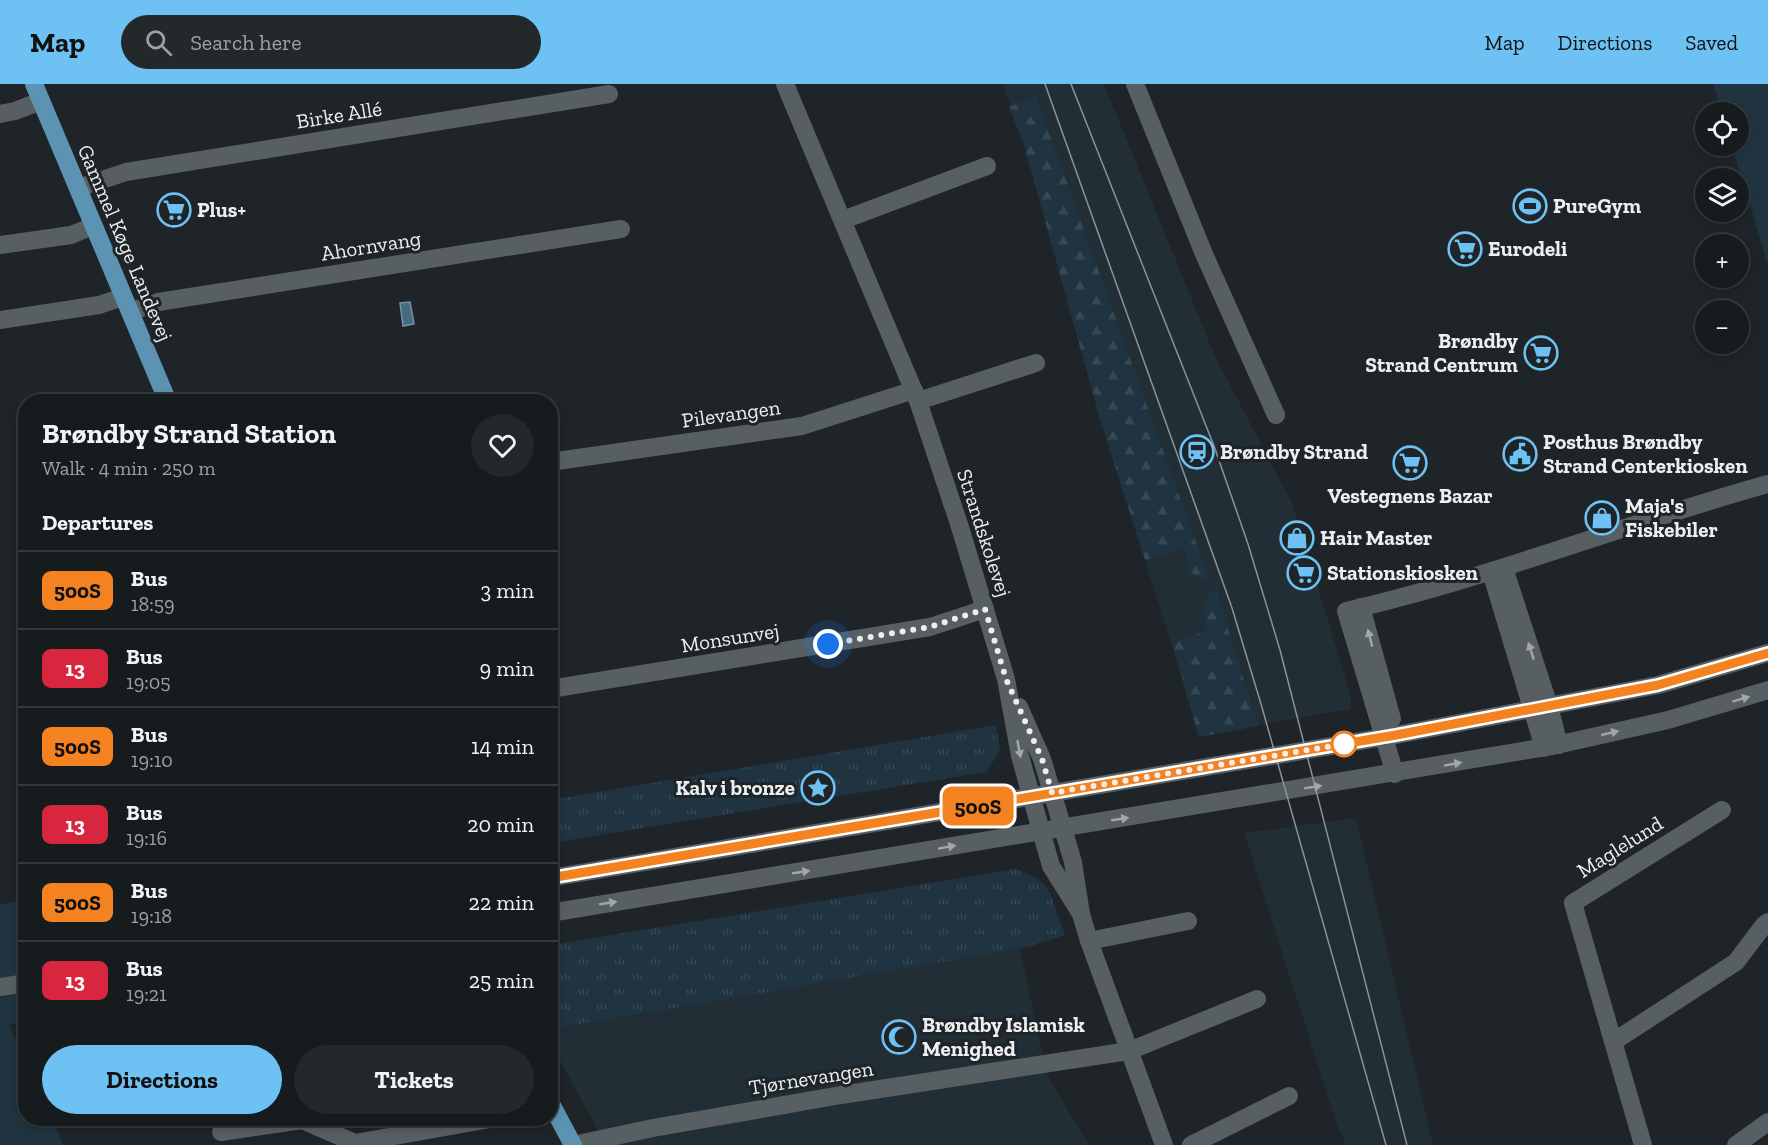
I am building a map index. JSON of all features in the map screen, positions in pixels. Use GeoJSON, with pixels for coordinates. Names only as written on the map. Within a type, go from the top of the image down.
{"type":"FeatureCollection","features":[{"type":"Feature","properties":{"kind":"main road","name":"Gammel Køge Landevej"},"geometry":{"type":"LineString","coordinates":[[34,84],[165,394]]}},
{"type":"Feature","properties":{"kind":"main road"},"geometry":{"type":"LineString","coordinates":[[558,1118],[573,1145]]}},
{"type":"Feature","properties":{"kind":"street","name":"Strandskolevej"},"geometry":{"type":"LineString","coordinates":[[785,84],[916,396],[959,524],[1006,679],[1020,756],[1051,866],[1081,914]]}},
{"type":"Feature","properties":{"kind":"street"},"geometry":{"type":"LineString","coordinates":[[1136,84],[1204,254],[1276,415]]}},
{"type":"Feature","properties":{"kind":"street","name":"Birke Allé"},"geometry":{"type":"LineString","coordinates":[[78,188],[126,172],[609,94]]}},
{"type":"Feature","properties":{"kind":"street"},"geometry":{"type":"LineString","coordinates":[[0,114],[41,101]]}},
{"type":"Feature","properties":{"kind":"street"},"geometry":{"type":"LineString","coordinates":[[843,220],[987,166]]}},
{"type":"Feature","properties":{"kind":"street"},"geometry":{"type":"LineString","coordinates":[[0,245],[71,235],[93,226]]}},
{"type":"Feature","properties":{"kind":"street","name":"Ahornvang"},"geometry":{"type":"LineString","coordinates":[[0,320],[99,305],[158,302],[621,229]]}},
{"type":"Feature","properties":{"kind":"street"},"geometry":{"type":"LineString","coordinates":[[916,396],[1036,363]]}},
{"type":"Feature","properties":{"kind":"street","name":"Pilevangen"},"geometry":{"type":"LineString","coordinates":[[558,461],[802,426],[916,396]]}},
{"type":"Feature","properties":{"kind":"street"},"geometry":{"type":"LineString","coordinates":[[1395,774],[1391,736],[1346,611],[1414,595],[1768,484]]}},
{"type":"Feature","properties":{"kind":"street"},"geometry":{"type":"LineString","coordinates":[[1497,570],[1552,746]]}},
{"type":"Feature","properties":{"kind":"street","name":"Monsunvej"},"geometry":{"type":"LineString","coordinates":[[558,689],[930,627],[985,609]]}},
{"type":"Feature","properties":{"kind":"street"},"geometry":{"type":"LineString","coordinates":[[558,877],[1391,736],[1658,685],[1768,653]]}},
{"type":"Feature","properties":{"kind":"street","name":"Strandskolevej"},"geometry":{"type":"LineString","coordinates":[[1006,679],[1042,759],[1072,862],[1081,914],[1089,941],[1164,1145]]}},
{"type":"Feature","properties":{"kind":"street"},"geometry":{"type":"LineString","coordinates":[[558,912],[1395,774],[1552,746],[1668,720],[1768,690]]}},
{"type":"Feature","properties":{"kind":"street","name":"Maglelund"},"geometry":{"type":"LineString","coordinates":[[1643,1145],[1573,903],[1722,810]]}},
{"type":"Feature","properties":{"kind":"street"},"geometry":{"type":"LineString","coordinates":[[1089,941],[1188,921]]}},
{"type":"Feature","properties":{"kind":"street"},"geometry":{"type":"LineString","coordinates":[[1613,1042],[1736,962],[1768,922]]}},
{"type":"Feature","properties":{"kind":"street"},"geometry":{"type":"LineString","coordinates":[[0,987],[18,984]]}},
{"type":"Feature","properties":{"kind":"street"},"geometry":{"type":"LineString","coordinates":[[1129,1051],[1257,999]]}},
{"type":"Feature","properties":{"kind":"street","name":"Tjørnevangen"},"geometry":{"type":"LineString","coordinates":[[573,1145],[653,1128],[818,1099],[1129,1051]]}},
{"type":"Feature","properties":{"kind":"street"},"geometry":{"type":"LineString","coordinates":[[1191,1145],[1289,1096]]}},
{"type":"Feature","properties":{"kind":"street"},"geometry":{"type":"LineString","coordinates":[[1736,1145],[1768,1122]]}},
{"type":"Feature","properties":{"kind":"street"},"geometry":{"type":"LineString","coordinates":[[221,1132],[262,1126]]}},
{"type":"Feature","properties":{"kind":"street"},"geometry":{"type":"LineString","coordinates":[[316,1126],[355,1143],[451,1126]]}},
{"type":"Feature","properties":{"kind":"shaded area"},"geometry":{"type":"Polygon","coordinates":[[[1003,84],[1104,84],[1215,356],[1293,505],[1351,696],[1351,709],[1200,735],[1100,419],[1024,145],[1003,84]]]}},
{"type":"Feature","properties":{"kind":"shaded area"},"geometry":{"type":"Polygon","coordinates":[[[1356,818],[1433,1145],[1346,1145],[1337,1125],[1244,833],[1356,818]]]}},
{"type":"Feature","properties":{"kind":"shaded area"},"geometry":{"type":"Polygon","coordinates":[[[1020,949],[1047,1075],[1089,1145],[606,1145],[558,1057],[558,1028],[1020,949]]]}},
{"type":"Feature","properties":{"kind":"green space"},"geometry":{"type":"Polygon","coordinates":[[[1713,84],[1768,84],[1768,265],[1749,202],[1749,168],[1739,168],[1735,156],[1749,156],[1749,102],[1719,102],[1713,84]]]}},
{"type":"Feature","properties":{"kind":"green space"},"geometry":{"type":"Polygon","coordinates":[[[1036,96],[1209,579],[1204,580],[1190,572],[1184,548],[1145,560],[1100,419],[1024,145],[1009,107],[1036,96]]]}},
{"type":"Feature","properties":{"kind":"green space"},"geometry":{"type":"Polygon","coordinates":[[[1216,590],[1258,726],[1199,737],[1172,643],[1208,630],[1201,607],[1209,593],[1216,590]]]}},
{"type":"Feature","properties":{"kind":"green space"},"geometry":{"type":"Polygon","coordinates":[[[996,725],[1000,751],[986,772],[558,842],[558,799],[996,725]]]}},
{"type":"Feature","properties":{"kind":"green space"},"geometry":{"type":"Polygon","coordinates":[[[1016,869],[1039,879],[1050,893],[1065,935],[1020,949],[558,1028],[558,944],[1016,869]]]}},
{"type":"Feature","properties":{"kind":"green space"},"geometry":{"type":"Polygon","coordinates":[[[18,902],[18,1023],[9,1025],[18,1045],[18,1126],[55,1126],[63,1145],[0,1145],[0,904],[18,902]]]}},
{"type":"Feature","properties":{"kind":"water"},"geometry":{"type":"Polygon","coordinates":[[[410,302],[414,324],[403,326],[400,303],[410,302]]]}},
{"type":"Feature","properties":{"kind":"tram line"},"geometry":{"type":"LineString","coordinates":[[1045,84],[1232,608],[1386,1145]]}},
{"type":"Feature","properties":{"kind":"tram line"},"geometry":{"type":"LineString","coordinates":[[1071,84],[1214,446],[1248,544],[1280,650],[1407,1145]]}},
{"type":"Feature","properties":{"kind":"bus line","name":"500S"},"geometry":{"type":"LineString","coordinates":[[558,877],[1396,735],[1607,696],[1658,685],[1768,653]]}},
{"type":"Feature","properties":{"kind":"place","name":"PureGym"},"geometry":{"type":"Point","coordinates":[1530,206]}},
{"type":"Feature","properties":{"kind":"place","name":"Plus+"},"geometry":{"type":"Point","coordinates":[174,210]}},
{"type":"Feature","properties":{"kind":"place","name":"Eurodeli"},"geometry":{"type":"Point","coordinates":[1465,249]}},
{"type":"Feature","properties":{"kind":"place","name":"Brøndby Strand Centrum"},"geometry":{"type":"Point","coordinates":[1541,353]}},
{"type":"Feature","properties":{"kind":"place","name":"Brøndby Strand"},"geometry":{"type":"Point","coordinates":[1197,452]}},
{"type":"Feature","properties":{"kind":"place","name":"Posthus Brøndby Strand Centerkiosken"},"geometry":{"type":"Point","coordinates":[1520,454]}},
{"type":"Feature","properties":{"kind":"place","name":"Vestegnens Bazar"},"geometry":{"type":"Point","coordinates":[1410,463]}},
{"type":"Feature","properties":{"kind":"place","name":"Maja's Fiskebiler"},"geometry":{"type":"Point","coordinates":[1602,518]}},
{"type":"Feature","properties":{"kind":"place","name":"Hair Master"},"geometry":{"type":"Point","coordinates":[1297,538]}},
{"type":"Feature","properties":{"kind":"place","name":"Stationskiosken"},"geometry":{"type":"Point","coordinates":[1304,573]}},
{"type":"Feature","properties":{"kind":"place","name":"Kalv i bronze"},"geometry":{"type":"Point","coordinates":[818,788]}},
{"type":"Feature","properties":{"kind":"place","name":"Brøndby Islamisk Menighed"},"geometry":{"type":"Point","coordinates":[899,1037]}},
{"type":"Feature","properties":{"kind":"route"},"geometry":{"type":"LineString","coordinates":[[828,644],[930,627],[985,609],[1006,679],[1042,759],[1052,793],[1344,744]]}}]}
